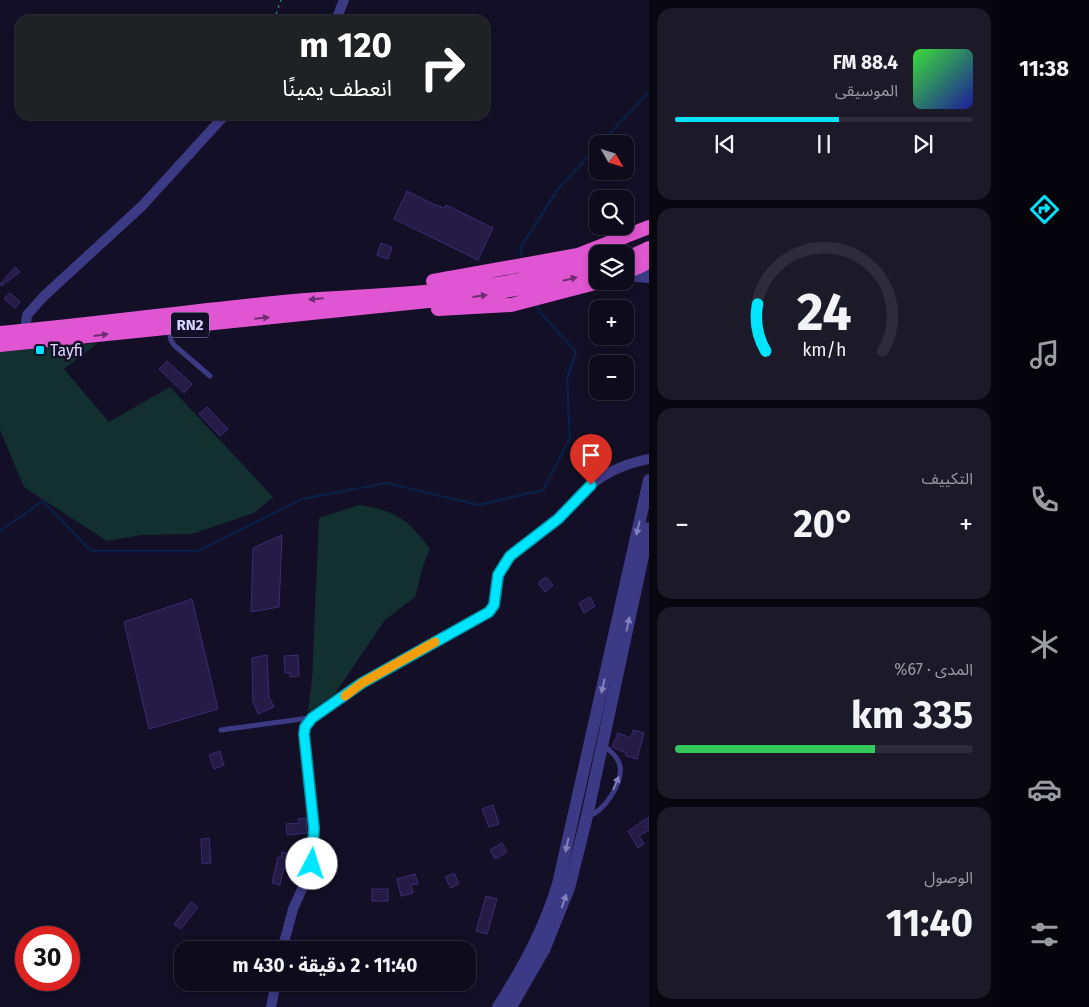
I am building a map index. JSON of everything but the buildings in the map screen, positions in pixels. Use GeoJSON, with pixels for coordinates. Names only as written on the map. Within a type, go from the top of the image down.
{"type":"FeatureCollection","features":[{"type":"Feature","properties":{"kind":"highway"},"geometry":{"type":"LineString","coordinates":[[504,281],[541,262],[590,252],[649,227]]}},
{"type":"Feature","properties":{"kind":"highway"},"geometry":{"type":"LineString","coordinates":[[627,245],[649,235]]}},
{"type":"Feature","properties":{"kind":"highway"},"geometry":{"type":"LineString","coordinates":[[634,255],[649,248]]}},
{"type":"Feature","properties":{"kind":"highway","name":"RN2"},"geometry":{"type":"LineString","coordinates":[[0,346],[168,327],[380,307],[541,275],[589,261]]}},
{"type":"Feature","properties":{"kind":"highway"},"geometry":{"type":"LineString","coordinates":[[634,270],[649,262]]}},
{"type":"Feature","properties":{"kind":"highway","name":"RN2"},"geometry":{"type":"LineString","coordinates":[[0,333],[204,310],[504,281],[572,279],[589,274]]}},
{"type":"Feature","properties":{"kind":"highway"},"geometry":{"type":"LineString","coordinates":[[380,307],[409,311],[511,306],[589,285]]}},
{"type":"Feature","properties":{"kind":"street"},"geometry":{"type":"LineString","coordinates":[[338,15],[344,0]]}},
{"type":"Feature","properties":{"kind":"street"},"geometry":{"type":"LineString","coordinates":[[25,331],[27,315],[44,296],[142,206],[220,120]]}},
{"type":"Feature","properties":{"kind":"street"},"geometry":{"type":"LineString","coordinates":[[634,275],[649,277]]}},
{"type":"Feature","properties":{"kind":"street"},"geometry":{"type":"LineString","coordinates":[[284,941],[293,909],[314,852],[314,828],[304,734],[305,727],[312,718],[362,683],[489,612],[494,605],[498,575],[518,548],[558,519],[583,492],[599,479],[625,464],[649,459]]}},
{"type":"Feature","properties":{"kind":"street"},"geometry":{"type":"LineString","coordinates":[[498,1007],[536,945],[558,884],[649,480]]}},
{"type":"Feature","properties":{"kind":"street"},"geometry":{"type":"LineString","coordinates":[[511,1007],[544,950],[557,923],[569,888],[587,816],[649,528]]}},
{"type":"Feature","properties":{"kind":"street"},"geometry":{"type":"LineString","coordinates":[[272,1007],[275,991]]}},
{"type":"Feature","properties":{"kind":"lane"},"geometry":{"type":"LineString","coordinates":[[168,327],[174,345],[210,376]]}},
{"type":"Feature","properties":{"kind":"lane"},"geometry":{"type":"LineString","coordinates":[[221,730],[312,718]]}},
{"type":"Feature","properties":{"kind":"lane"},"geometry":{"type":"LineString","coordinates":[[587,816],[598,812],[609,801],[620,774],[619,762],[602,744]]}},
{"type":"Feature","properties":{"kind":"path"},"geometry":{"type":"LineString","coordinates":[[276,15],[281,0]]}},
{"type":"Feature","properties":{"kind":"green space"},"geometry":{"type":"Polygon","coordinates":[[[98,343],[64,369],[109,422],[170,387],[273,497],[254,513],[192,534],[142,535],[107,541],[24,487],[0,430],[0,352],[98,343]]]}},
{"type":"Feature","properties":{"kind":"green space"},"geometry":{"type":"Polygon","coordinates":[[[359,505],[392,513],[408,524],[430,549],[423,566],[415,597],[385,620],[334,695],[308,712],[312,680],[319,518],[359,505]]]}},
{"type":"Feature","properties":{"kind":"waterway"},"geometry":{"type":"LineString","coordinates":[[608,135],[649,92]]}},
{"type":"Feature","properties":{"kind":"waterway"},"geometry":{"type":"LineString","coordinates":[[523,259],[520,249],[558,189],[589,156]]}},
{"type":"Feature","properties":{"kind":"waterway"},"geometry":{"type":"LineString","coordinates":[[0,531],[43,501],[91,551],[198,551],[302,499],[386,483],[479,505],[543,490],[570,438],[567,379],[576,352],[539,311],[536,303]]}},
{"type":"Feature","properties":{"kind":"slow traffic"},"geometry":{"type":"LineString","coordinates":[[345,696],[362,683],[435,642]]}},
{"type":"Feature","properties":{"kind":"place","name":"Tayfi"},"geometry":{"type":"Point","coordinates":[40,350]}},
{"type":"Feature","properties":{"kind":"route"},"geometry":{"type":"LineString","coordinates":[[312,864],[314,828],[304,734],[307,722],[362,683],[489,612],[494,605],[498,575],[510,556],[558,519],[591,485]]}}]}
